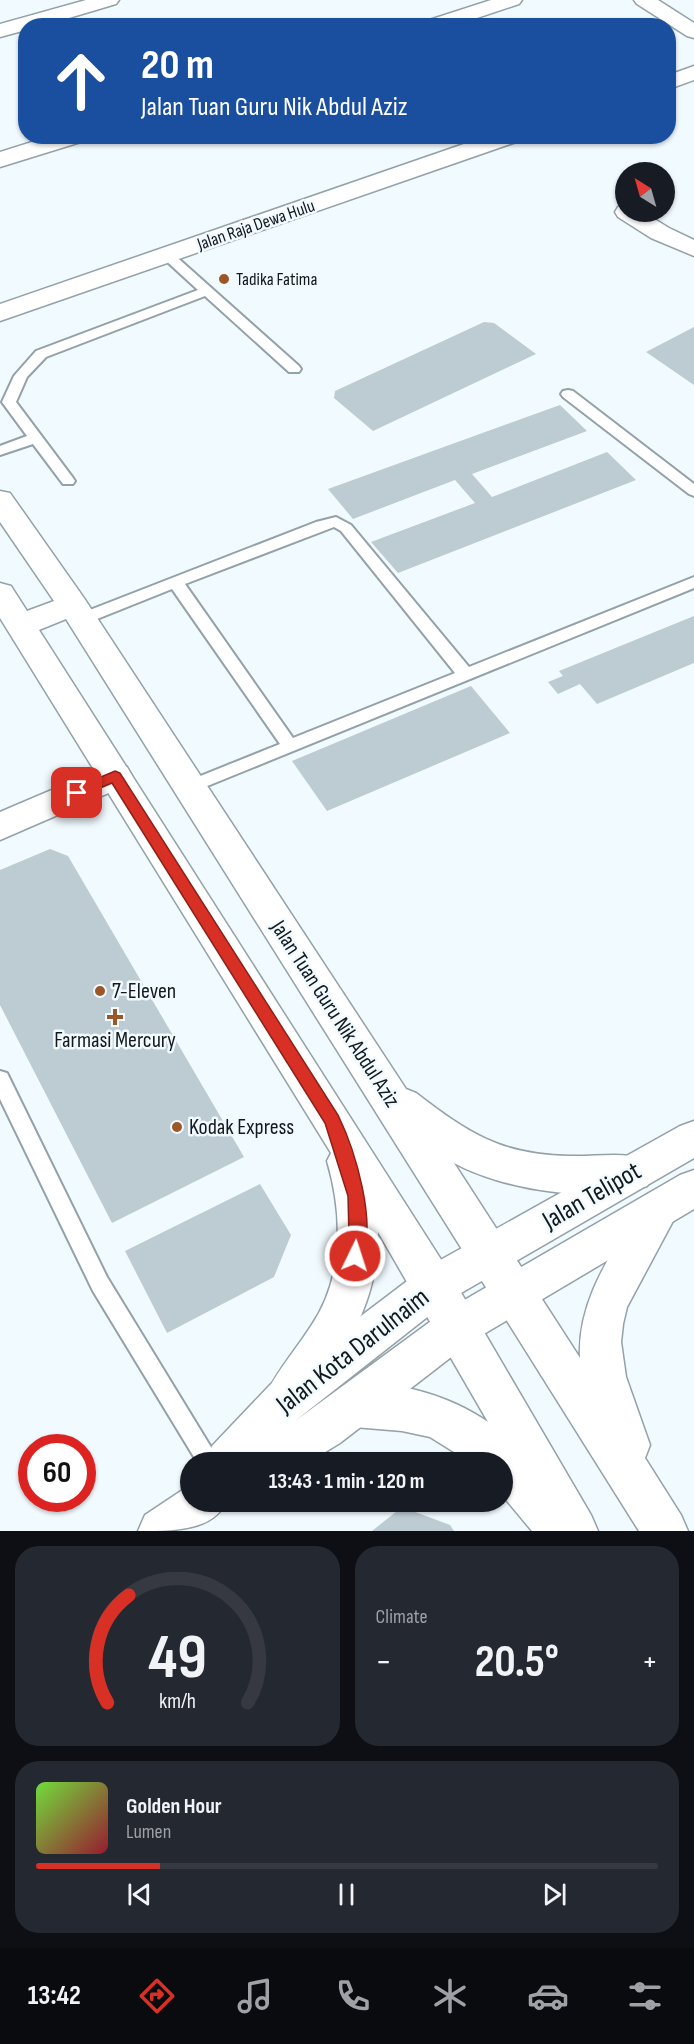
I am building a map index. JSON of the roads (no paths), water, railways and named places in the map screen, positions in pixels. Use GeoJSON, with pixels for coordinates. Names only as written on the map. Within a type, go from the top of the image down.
{"type":"FeatureCollection","features":[{"type":"Feature","properties":{"kind":"main road"},"geometry":{"type":"LineString","coordinates":[[46,18],[109,0]]}},
{"type":"Feature","properties":{"kind":"main road"},"geometry":{"type":"LineString","coordinates":[[455,18],[512,0]]}},
{"type":"Feature","properties":{"kind":"main road"},"geometry":{"type":"LineString","coordinates":[[644,0],[672,18]]}},
{"type":"Feature","properties":{"kind":"main road"},"geometry":{"type":"LineString","coordinates":[[676,20],[694,32]]}},
{"type":"Feature","properties":{"kind":"main road"},"geometry":{"type":"LineString","coordinates":[[0,31],[18,26]]}},
{"type":"Feature","properties":{"kind":"main road"},"geometry":{"type":"LineString","coordinates":[[676,79],[694,73]]}},
{"type":"Feature","properties":{"kind":"main road"},"geometry":{"type":"LineString","coordinates":[[0,160],[51,144]]}},
{"type":"Feature","properties":{"kind":"main road","name":"Jalan Raja Dewa Hulu"},"geometry":{"type":"LineString","coordinates":[[0,313],[488,144]]}},
{"type":"Feature","properties":{"kind":"main road"},"geometry":{"type":"LineString","coordinates":[[643,222],[694,249]]}},
{"type":"Feature","properties":{"kind":"main road","name":"Jalan Tuan Guru Nik Abdul Aziz"},"geometry":{"type":"LineString","coordinates":[[0,500],[77,612],[490,1254],[663,1528]]}},
{"type":"Feature","properties":{"kind":"main road"},"geometry":{"type":"LineString","coordinates":[[0,593],[434,1286],[575,1531]]}},
{"type":"Feature","properties":{"kind":"main road"},"geometry":{"type":"LineString","coordinates":[[20,625],[77,612]]}},
{"type":"Feature","properties":{"kind":"main road"},"geometry":{"type":"LineString","coordinates":[[0,827],[115,776]]}},
{"type":"Feature","properties":{"kind":"main road"},"geometry":{"type":"LineString","coordinates":[[386,1093],[455,1144],[513,1167],[544,1174],[582,1176],[633,1173]]}},
{"type":"Feature","properties":{"kind":"main road"},"geometry":{"type":"LineString","coordinates":[[285,1400],[339,1319],[353,1276],[358,1236],[356,1196],[349,1167],[332,1120]]}},
{"type":"Feature","properties":{"kind":"main road","name":"Jalan Telipot"},"geometry":{"type":"LineString","coordinates":[[490,1254],[694,1138]]}},
{"type":"Feature","properties":{"kind":"main road"},"geometry":{"type":"LineString","coordinates":[[663,1528],[609,1396],[600,1348],[606,1305],[677,1198]]}},
{"type":"Feature","properties":{"kind":"main road","name":"Jalan Telipot"},"geometry":{"type":"LineString","coordinates":[[514,1293],[677,1198]]}},
{"type":"Feature","properties":{"kind":"main road","name":"Jalan Kota Darulnaim"},"geometry":{"type":"LineString","coordinates":[[237,1452],[285,1400],[434,1286],[490,1254]]}},
{"type":"Feature","properties":{"kind":"main road","name":"Jalan Kota Darulnaim"},"geometry":{"type":"LineString","coordinates":[[285,1452],[325,1428],[458,1327],[514,1293]]}},
{"type":"Feature","properties":{"kind":"main road"},"geometry":{"type":"LineString","coordinates":[[354,1406],[408,1410],[436,1417],[460,1428],[483,1443],[503,1462],[562,1531]]}},
{"type":"Feature","properties":{"kind":"lane"},"geometry":{"type":"LineString","coordinates":[[167,255],[294,369]]}},
{"type":"Feature","properties":{"kind":"lane"},"geometry":{"type":"LineString","coordinates":[[68,481],[10,405],[8,398],[33,359],[206,291]]}},
{"type":"Feature","properties":{"kind":"lane"},"geometry":{"type":"LineString","coordinates":[[568,394],[694,491]]}},
{"type":"Feature","properties":{"kind":"lane"},"geometry":{"type":"LineString","coordinates":[[0,451],[35,438]]}},
{"type":"Feature","properties":{"kind":"lane"},"geometry":{"type":"LineString","coordinates":[[77,612],[176,583],[321,525],[336,522],[346,528],[466,675]]}},
{"type":"Feature","properties":{"kind":"lane"},"geometry":{"type":"LineString","coordinates":[[189,787],[694,582]]}},
{"type":"Feature","properties":{"kind":"lane"},"geometry":{"type":"LineString","coordinates":[[176,583],[290,746]]}},
{"type":"Feature","properties":{"kind":"lane"},"geometry":{"type":"LineString","coordinates":[[0,1079],[100,1284],[203,1452]]}},
{"type":"Feature","properties":{"kind":"place","name":"Tadika Fatima"},"geometry":{"type":"Point","coordinates":[224,279]}},
{"type":"Feature","properties":{"kind":"place","name":"7-Eleven"},"geometry":{"type":"Point","coordinates":[100,991]}},
{"type":"Feature","properties":{"kind":"place","name":"Farmasi Mercury"},"geometry":{"type":"Point","coordinates":[115,1017]}},
{"type":"Feature","properties":{"kind":"place","name":"Kodak Express"},"geometry":{"type":"Point","coordinates":[177,1127]}}]}
